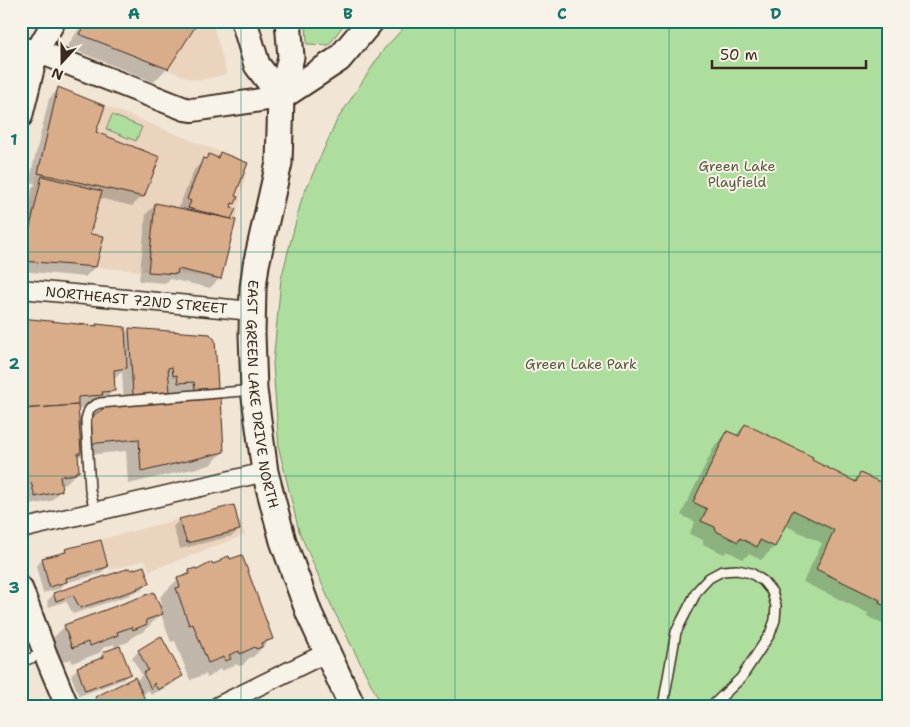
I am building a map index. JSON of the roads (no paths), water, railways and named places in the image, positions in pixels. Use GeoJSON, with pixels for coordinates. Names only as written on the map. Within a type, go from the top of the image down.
{"type":"FeatureCollection","features":[{"type":"Feature","properties":{"kind":"main road"},"geometry":{"type":"LineString","coordinates":[[244,21],[257,65],[281,97],[339,59],[371,21]]}},
{"type":"Feature","properties":{"kind":"main road","name":"EAST GREEN LAKE DRIVE NORTH"},"geometry":{"type":"LineString","coordinates":[[288,21],[291,57],[281,97],[280,163],[256,265],[252,311],[254,390],[265,472],[283,541],[326,653],[352,706]]}},
{"type":"Feature","properties":{"kind":"street"},"geometry":{"type":"LineString","coordinates":[[21,116],[29,50],[54,21]]}},
{"type":"Feature","properties":{"kind":"street"},"geometry":{"type":"LineString","coordinates":[[29,50],[185,109],[193,110],[281,97]]}},
{"type":"Feature","properties":{"kind":"street","name":"NORTHEAST 72ND STREET"},"geometry":{"type":"LineString","coordinates":[[21,290],[252,311]]}},
{"type":"Feature","properties":{"kind":"street"},"geometry":{"type":"LineString","coordinates":[[21,529],[265,472]]}},
{"type":"Feature","properties":{"kind":"street"},"geometry":{"type":"LineString","coordinates":[[21,588],[66,706]]}},
{"type":"Feature","properties":{"kind":"street"},"geometry":{"type":"LineString","coordinates":[[218,706],[326,653]]}},
{"type":"Feature","properties":{"kind":"lane"},"geometry":{"type":"LineString","coordinates":[[95,511],[90,490],[86,420],[87,412],[92,406],[254,390]]}},
{"type":"Feature","properties":{"kind":"lane"},"geometry":{"type":"LineString","coordinates":[[663,706],[676,632],[697,591],[709,578],[722,571],[737,570],[751,573],[763,581],[772,592],[776,606],[775,620],[770,634],[741,678],[712,706]]}},
{"type":"Feature","properties":{"kind":"lane"},"geometry":{"type":"LineString","coordinates":[[21,662],[45,653]]}},
{"type":"Feature","properties":{"kind":"park label","name":"Green Lake Playfield"},"geometry":{"type":"Point","coordinates":[737,174]}},
{"type":"Feature","properties":{"kind":"park label","name":"Green Lake Park"},"geometry":{"type":"Point","coordinates":[581,364]}}]}
